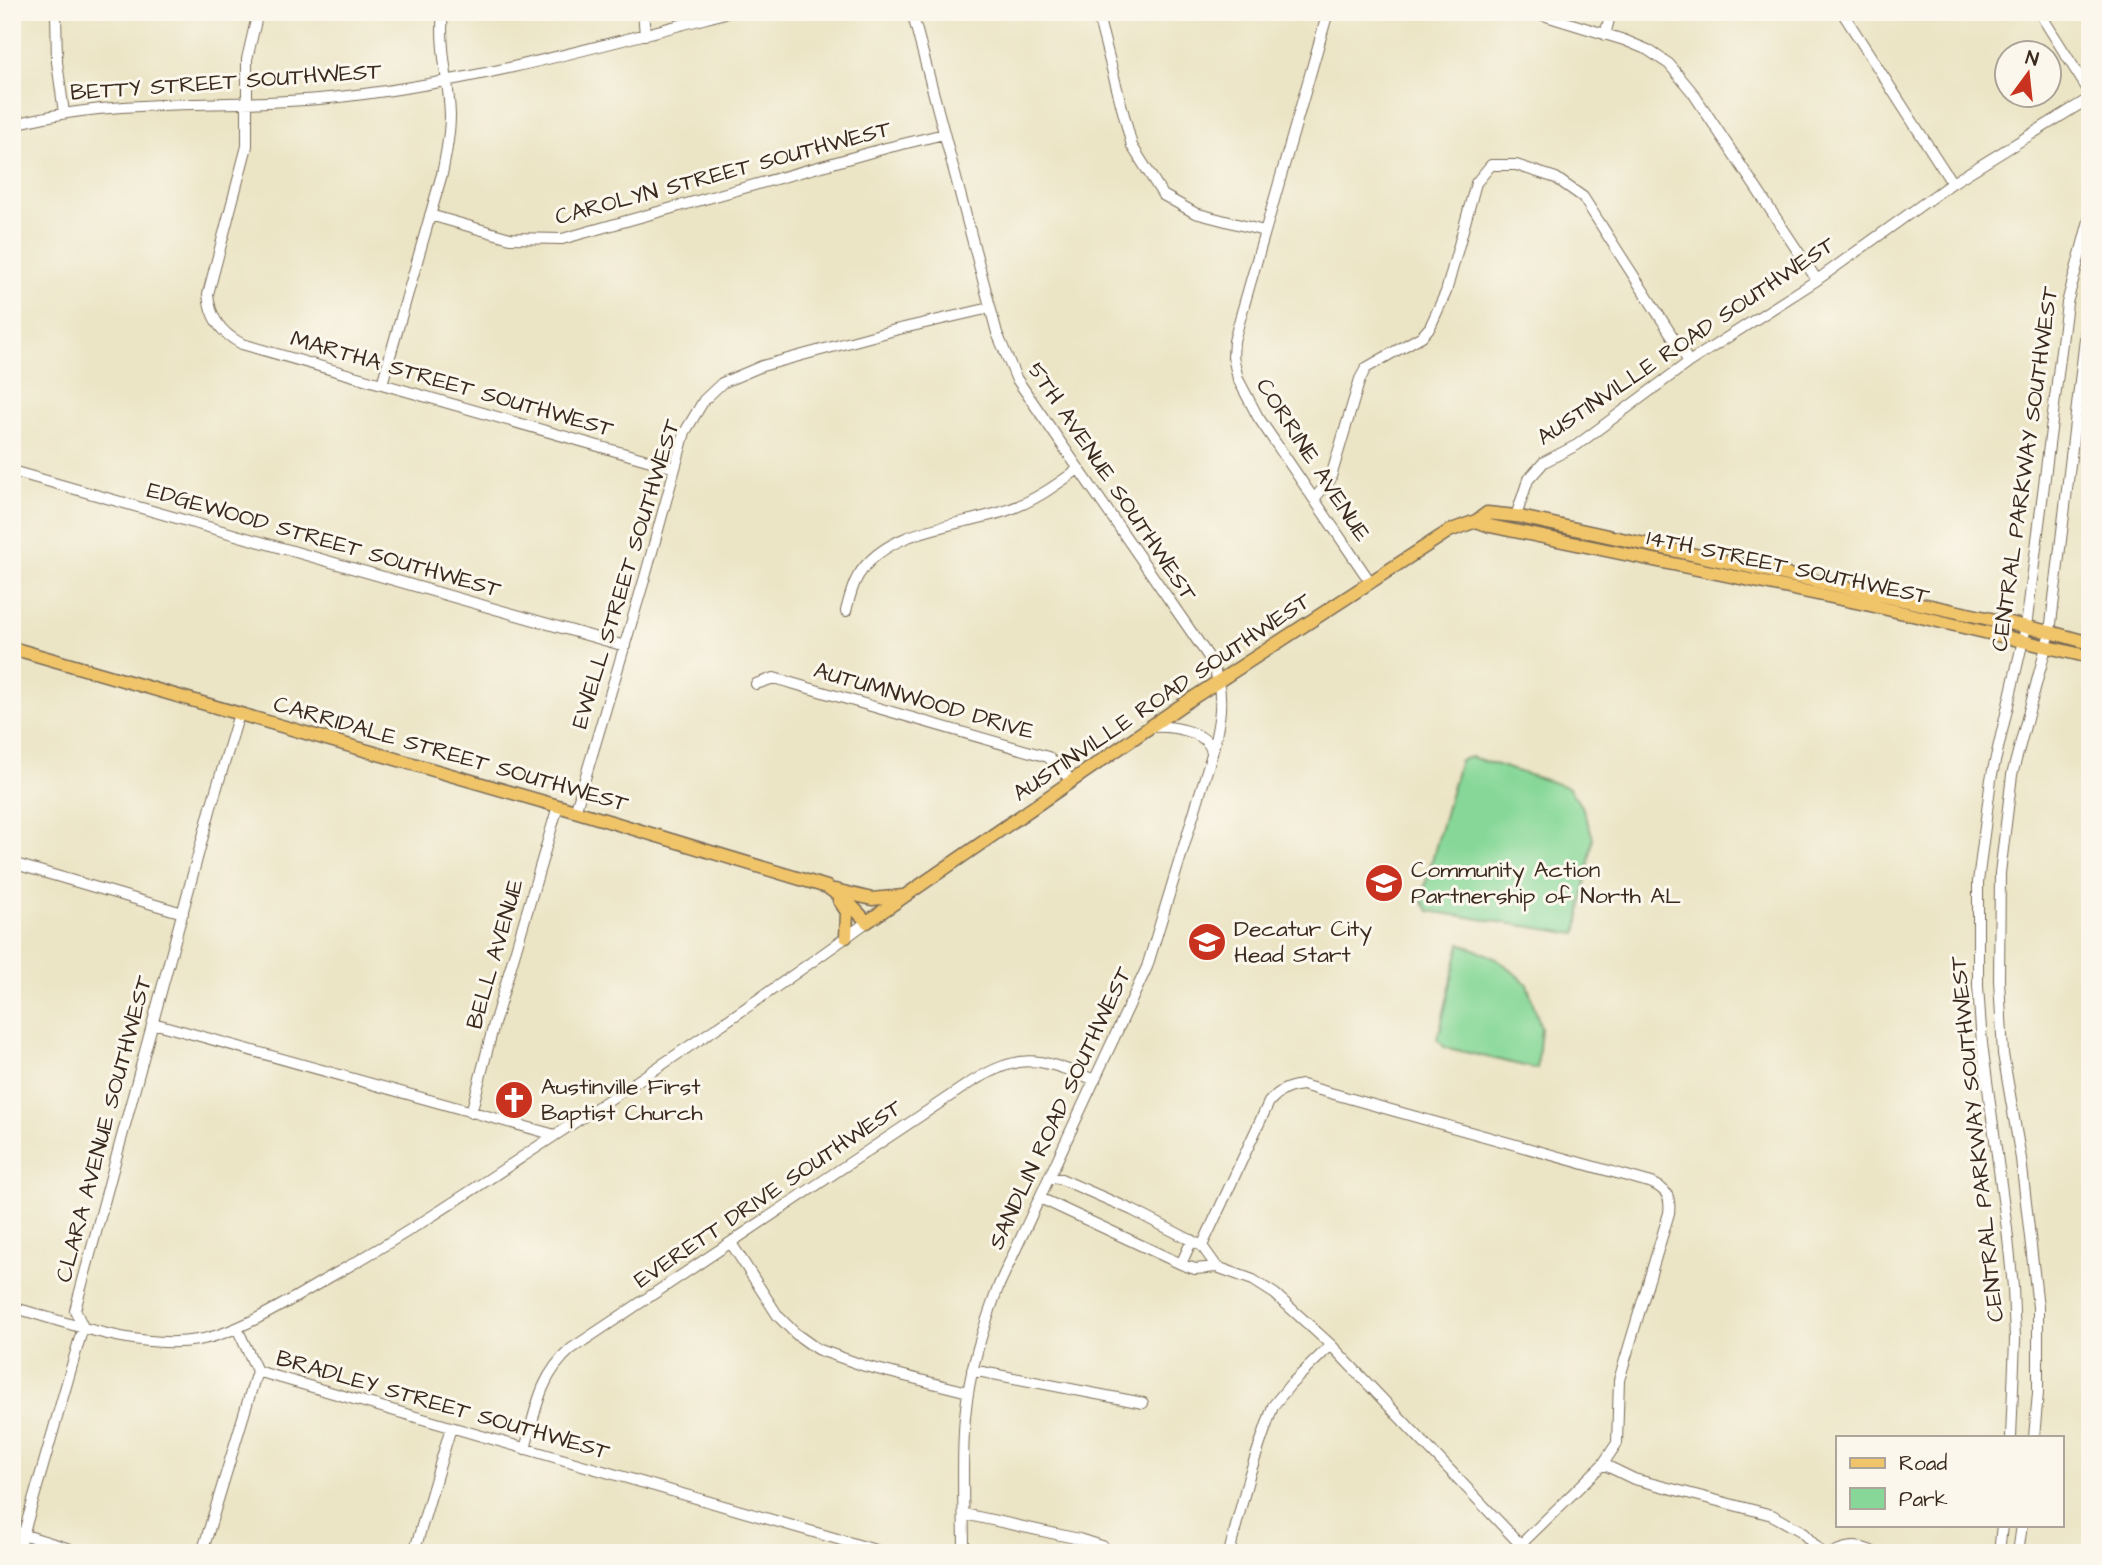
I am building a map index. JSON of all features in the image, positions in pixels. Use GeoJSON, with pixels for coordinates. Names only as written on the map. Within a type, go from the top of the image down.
{"type":"FeatureCollection","features":[{"type":"Feature","properties":{"kind":"main road","name":"AUSTINVILLE ROAD SOUTHWEST"},"geometry":{"type":"LineString","coordinates":[[867,922],[1152,726],[1450,531],[1476,521],[1487,513],[1516,516]]}},
{"type":"Feature","properties":{"kind":"main road","name":"14TH STREET SOUTHWEST"},"geometry":{"type":"LineString","coordinates":[[1516,516],[2090,643]]}},
{"type":"Feature","properties":{"kind":"main road","name":"14TH STREET SOUTHWEST"},"geometry":{"type":"LineString","coordinates":[[1476,521],[1870,605],[2090,657]]}},
{"type":"Feature","properties":{"kind":"main road","name":"CARRIDALE STREET SOUTHWEST"},"geometry":{"type":"LineString","coordinates":[[12,649],[558,806],[827,887],[850,904],[867,922]]}},
{"type":"Feature","properties":{"kind":"main road"},"geometry":{"type":"LineString","coordinates":[[827,887],[872,899],[904,896]]}},
{"type":"Feature","properties":{"kind":"main road"},"geometry":{"type":"LineString","coordinates":[[827,887],[847,912],[846,937]]}},
{"type":"Feature","properties":{"kind":"street"},"geometry":{"type":"LineString","coordinates":[[56,12],[57,62],[64,113]]}},
{"type":"Feature","properties":{"kind":"street"},"geometry":{"type":"LineString","coordinates":[[247,102],[247,59],[258,12]]}},
{"type":"Feature","properties":{"kind":"street"},"geometry":{"type":"LineString","coordinates":[[382,384],[447,148],[450,113],[442,37],[443,12]]}},
{"type":"Feature","properties":{"kind":"street"},"geometry":{"type":"LineString","coordinates":[[643,12],[645,34]]}},
{"type":"Feature","properties":{"kind":"street","name":"BETTY STREET SOUTHWEST"},"geometry":{"type":"LineString","coordinates":[[12,125],[64,113],[127,106],[330,97],[445,80],[515,67],[729,12]]}},
{"type":"Feature","properties":{"kind":"street","name":"5TH AVENUE SOUTHWEST"},"geometry":{"type":"LineString","coordinates":[[912,12],[1000,345],[1016,378],[1077,470],[1208,656],[1219,683]]}},
{"type":"Feature","properties":{"kind":"street"},"geometry":{"type":"LineString","coordinates":[[1097,12],[1132,146],[1163,195],[1195,213],[1264,232]]}},
{"type":"Feature","properties":{"kind":"street","name":"CORRINE AVENUE"},"geometry":{"type":"LineString","coordinates":[[1328,12],[1264,232],[1234,341],[1233,357],[1238,379],[1258,417],[1371,583]]}},
{"type":"Feature","properties":{"kind":"street"},"geometry":{"type":"LineString","coordinates":[[1533,12],[1648,50],[1669,64],[1693,93],[1817,279]]}},
{"type":"Feature","properties":{"kind":"street"},"geometry":{"type":"LineString","coordinates":[[1605,35],[1611,12]]}},
{"type":"Feature","properties":{"kind":"street"},"geometry":{"type":"LineString","coordinates":[[1842,12],[1952,183]]}},
{"type":"Feature","properties":{"kind":"street"},"geometry":{"type":"LineString","coordinates":[[2039,12],[2090,96]]}},
{"type":"Feature","properties":{"kind":"street","name":"AUSTINVILLE ROAD SOUTHWEST"},"geometry":{"type":"LineString","coordinates":[[1516,516],[1528,480],[1544,461],[1577,445],[1689,362],[1817,279],[1952,183],[2090,96]]}},
{"type":"Feature","properties":{"kind":"street","name":"MARTHA STREET SOUTHWEST"},"geometry":{"type":"LineString","coordinates":[[247,102],[247,146],[208,294],[209,306],[221,330],[242,344],[675,468]]}},
{"type":"Feature","properties":{"kind":"street","name":"CAROLYN STREET SOUTHWEST"},"geometry":{"type":"LineString","coordinates":[[430,215],[510,238],[562,239],[944,134]]}},
{"type":"Feature","properties":{"kind":"street"},"geometry":{"type":"LineString","coordinates":[[1314,499],[1330,480],[1360,379],[1366,368],[1422,336],[1430,327],[1446,292],[1476,183],[1491,165],[1516,165],[1556,178],[1583,197],[1689,362]]}},
{"type":"Feature","properties":{"kind":"street","name":"CENTRAL PARKWAY SOUTHWEST"},"geometry":{"type":"LineString","coordinates":[[2011,1436],[2015,1340],[2013,1287],[1982,1044],[1977,941],[1978,882],[1991,779],[2026,627],[2067,303],[2090,218]]}},
{"type":"Feature","properties":{"kind":"street","name":"CENTRAL PARKWAY SOUTHWEST"},"geometry":{"type":"LineString","coordinates":[[2034,1436],[2038,1393],[2038,1307],[2014,1110],[2003,1054],[2000,873],[2012,775],[2050,632],[2090,297]]}},
{"type":"Feature","properties":{"kind":"street","name":"EWELL STREET SOUTHWEST"},"geometry":{"type":"LineString","coordinates":[[575,811],[685,432],[704,400],[722,383],[762,366],[990,308]]}},
{"type":"Feature","properties":{"kind":"street"},"geometry":{"type":"LineString","coordinates":[[846,611],[859,574],[887,548],[922,534],[1030,502],[1077,470]]}},
{"type":"Feature","properties":{"kind":"street","name":"EDGEWOOD STREET SOUTHWEST"},"geometry":{"type":"LineString","coordinates":[[12,471],[625,646]]}},
{"type":"Feature","properties":{"kind":"street","name":"AUTUMNWOOD DRIVE"},"geometry":{"type":"LineString","coordinates":[[756,684],[774,678],[1048,757],[1072,781]]}},
{"type":"Feature","properties":{"kind":"street","name":"SANDLIN ROAD SOUTHWEST"},"geometry":{"type":"LineString","coordinates":[[964,1553],[964,1442],[968,1392],[982,1332],[999,1285],[1147,967],[1212,754],[1218,723],[1219,683]]}},
{"type":"Feature","properties":{"kind":"street","name":"CLARA AVENUE SOUTHWEST"},"geometry":{"type":"LineString","coordinates":[[18,1553],[83,1327],[75,1310],[239,714]]}},
{"type":"Feature","properties":{"kind":"street"},"geometry":{"type":"LineString","coordinates":[[1152,726],[1174,727],[1195,734],[1208,743],[1212,754]]}},
{"type":"Feature","properties":{"kind":"street","name":"BELL AVENUE"},"geometry":{"type":"LineString","coordinates":[[471,1113],[494,1024],[558,806]]}},
{"type":"Feature","properties":{"kind":"street"},"geometry":{"type":"LineString","coordinates":[[12,863],[183,913]]}},
{"type":"Feature","properties":{"kind":"street","name":"AUSTINVILLE ROAD SOUTHWEST"},"geometry":{"type":"LineString","coordinates":[[237,1328],[409,1233],[867,922]]}},
{"type":"Feature","properties":{"kind":"street"},"geometry":{"type":"LineString","coordinates":[[153,1023],[555,1135]]}},
{"type":"Feature","properties":{"kind":"street","name":"EVERETT DRIVE SOUTHWEST"},"geometry":{"type":"LineString","coordinates":[[525,1449],[541,1389],[546,1377],[562,1357],[945,1100],[1001,1066],[1013,1062],[1038,1062],[1095,1080]]}},
{"type":"Feature","properties":{"kind":"street"},"geometry":{"type":"LineString","coordinates":[[1202,1246],[1269,1102],[1289,1087],[1302,1085],[1652,1183],[1664,1189],[1671,1201],[1669,1213],[1619,1380],[1617,1443],[1603,1464],[1511,1553]]}},
{"type":"Feature","properties":{"kind":"street"},"geometry":{"type":"LineString","coordinates":[[1049,1177],[1061,1179],[1132,1209],[1192,1240],[1202,1246],[1217,1267]]}},
{"type":"Feature","properties":{"kind":"street"},"geometry":{"type":"LineString","coordinates":[[1040,1198],[1181,1264],[1195,1269],[1217,1267],[1253,1280],[1275,1294],[1331,1345],[1520,1544]]}},
{"type":"Feature","properties":{"kind":"street"},"geometry":{"type":"LineString","coordinates":[[1181,1264],[1192,1240]]}},
{"type":"Feature","properties":{"kind":"street"},"geometry":{"type":"LineString","coordinates":[[731,1243],[778,1316],[796,1334],[817,1349],[865,1366],[968,1392]]}},
{"type":"Feature","properties":{"kind":"street"},"geometry":{"type":"LineString","coordinates":[[12,1307],[134,1339],[174,1343],[199,1340],[237,1328]]}},
{"type":"Feature","properties":{"kind":"street","name":"BRADLEY STREET SOUTHWEST"},"geometry":{"type":"LineString","coordinates":[[237,1328],[257,1371],[886,1553]]}},
{"type":"Feature","properties":{"kind":"street"},"geometry":{"type":"LineString","coordinates":[[1229,1553],[1249,1476],[1273,1406],[1290,1385],[1331,1345]]}},
{"type":"Feature","properties":{"kind":"street"},"geometry":{"type":"LineString","coordinates":[[972,1370],[1143,1404]]}},
{"type":"Feature","properties":{"kind":"street"},"geometry":{"type":"LineString","coordinates":[[202,1553],[257,1371]]}},
{"type":"Feature","properties":{"kind":"street"},"geometry":{"type":"LineString","coordinates":[[414,1553],[451,1427]]}},
{"type":"Feature","properties":{"kind":"street"},"geometry":{"type":"LineString","coordinates":[[1603,1464],[1634,1479],[1772,1516],[1801,1531],[1822,1553]]}},
{"type":"Feature","properties":{"kind":"street"},"geometry":{"type":"LineString","coordinates":[[964,1514],[1104,1546]]}},
{"type":"Feature","properties":{"kind":"street"},"geometry":{"type":"LineString","coordinates":[[1999,1553],[2002,1526]]}},
{"type":"Feature","properties":{"kind":"street"},"geometry":{"type":"LineString","coordinates":[[2018,1553],[2022,1526]]}},
{"type":"Feature","properties":{"kind":"street"},"geometry":{"type":"LineString","coordinates":[[12,1531],[83,1553]]}},
{"type":"Feature","properties":{"kind":"street"},"geometry":{"type":"LineString","coordinates":[[1833,1553],[1848,1547],[1860,1547],[1875,1553]]}},
{"type":"Feature","properties":{"kind":"green space"},"geometry":{"type":"Polygon","coordinates":[[[1471,757],[1568,787],[1583,809],[1593,838],[1577,934],[1429,911],[1421,900],[1460,760],[1471,757]]]}},
{"type":"Feature","properties":{"kind":"green space"},"geometry":{"type":"Polygon","coordinates":[[[1460,943],[1498,959],[1527,984],[1541,1028],[1537,1069],[1444,1047],[1438,1039],[1460,943]]]}},
{"type":"Feature","properties":{"kind":"place","name":"Community Action Partnership of North AL"},"geometry":{"type":"Point","coordinates":[1384,883]}},
{"type":"Feature","properties":{"kind":"place","name":"Decatur City Head Start"},"geometry":{"type":"Point","coordinates":[1207,942]}},
{"type":"Feature","properties":{"kind":"place","name":"Austinville First Baptist Church"},"geometry":{"type":"Point","coordinates":[514,1100]}}]}
